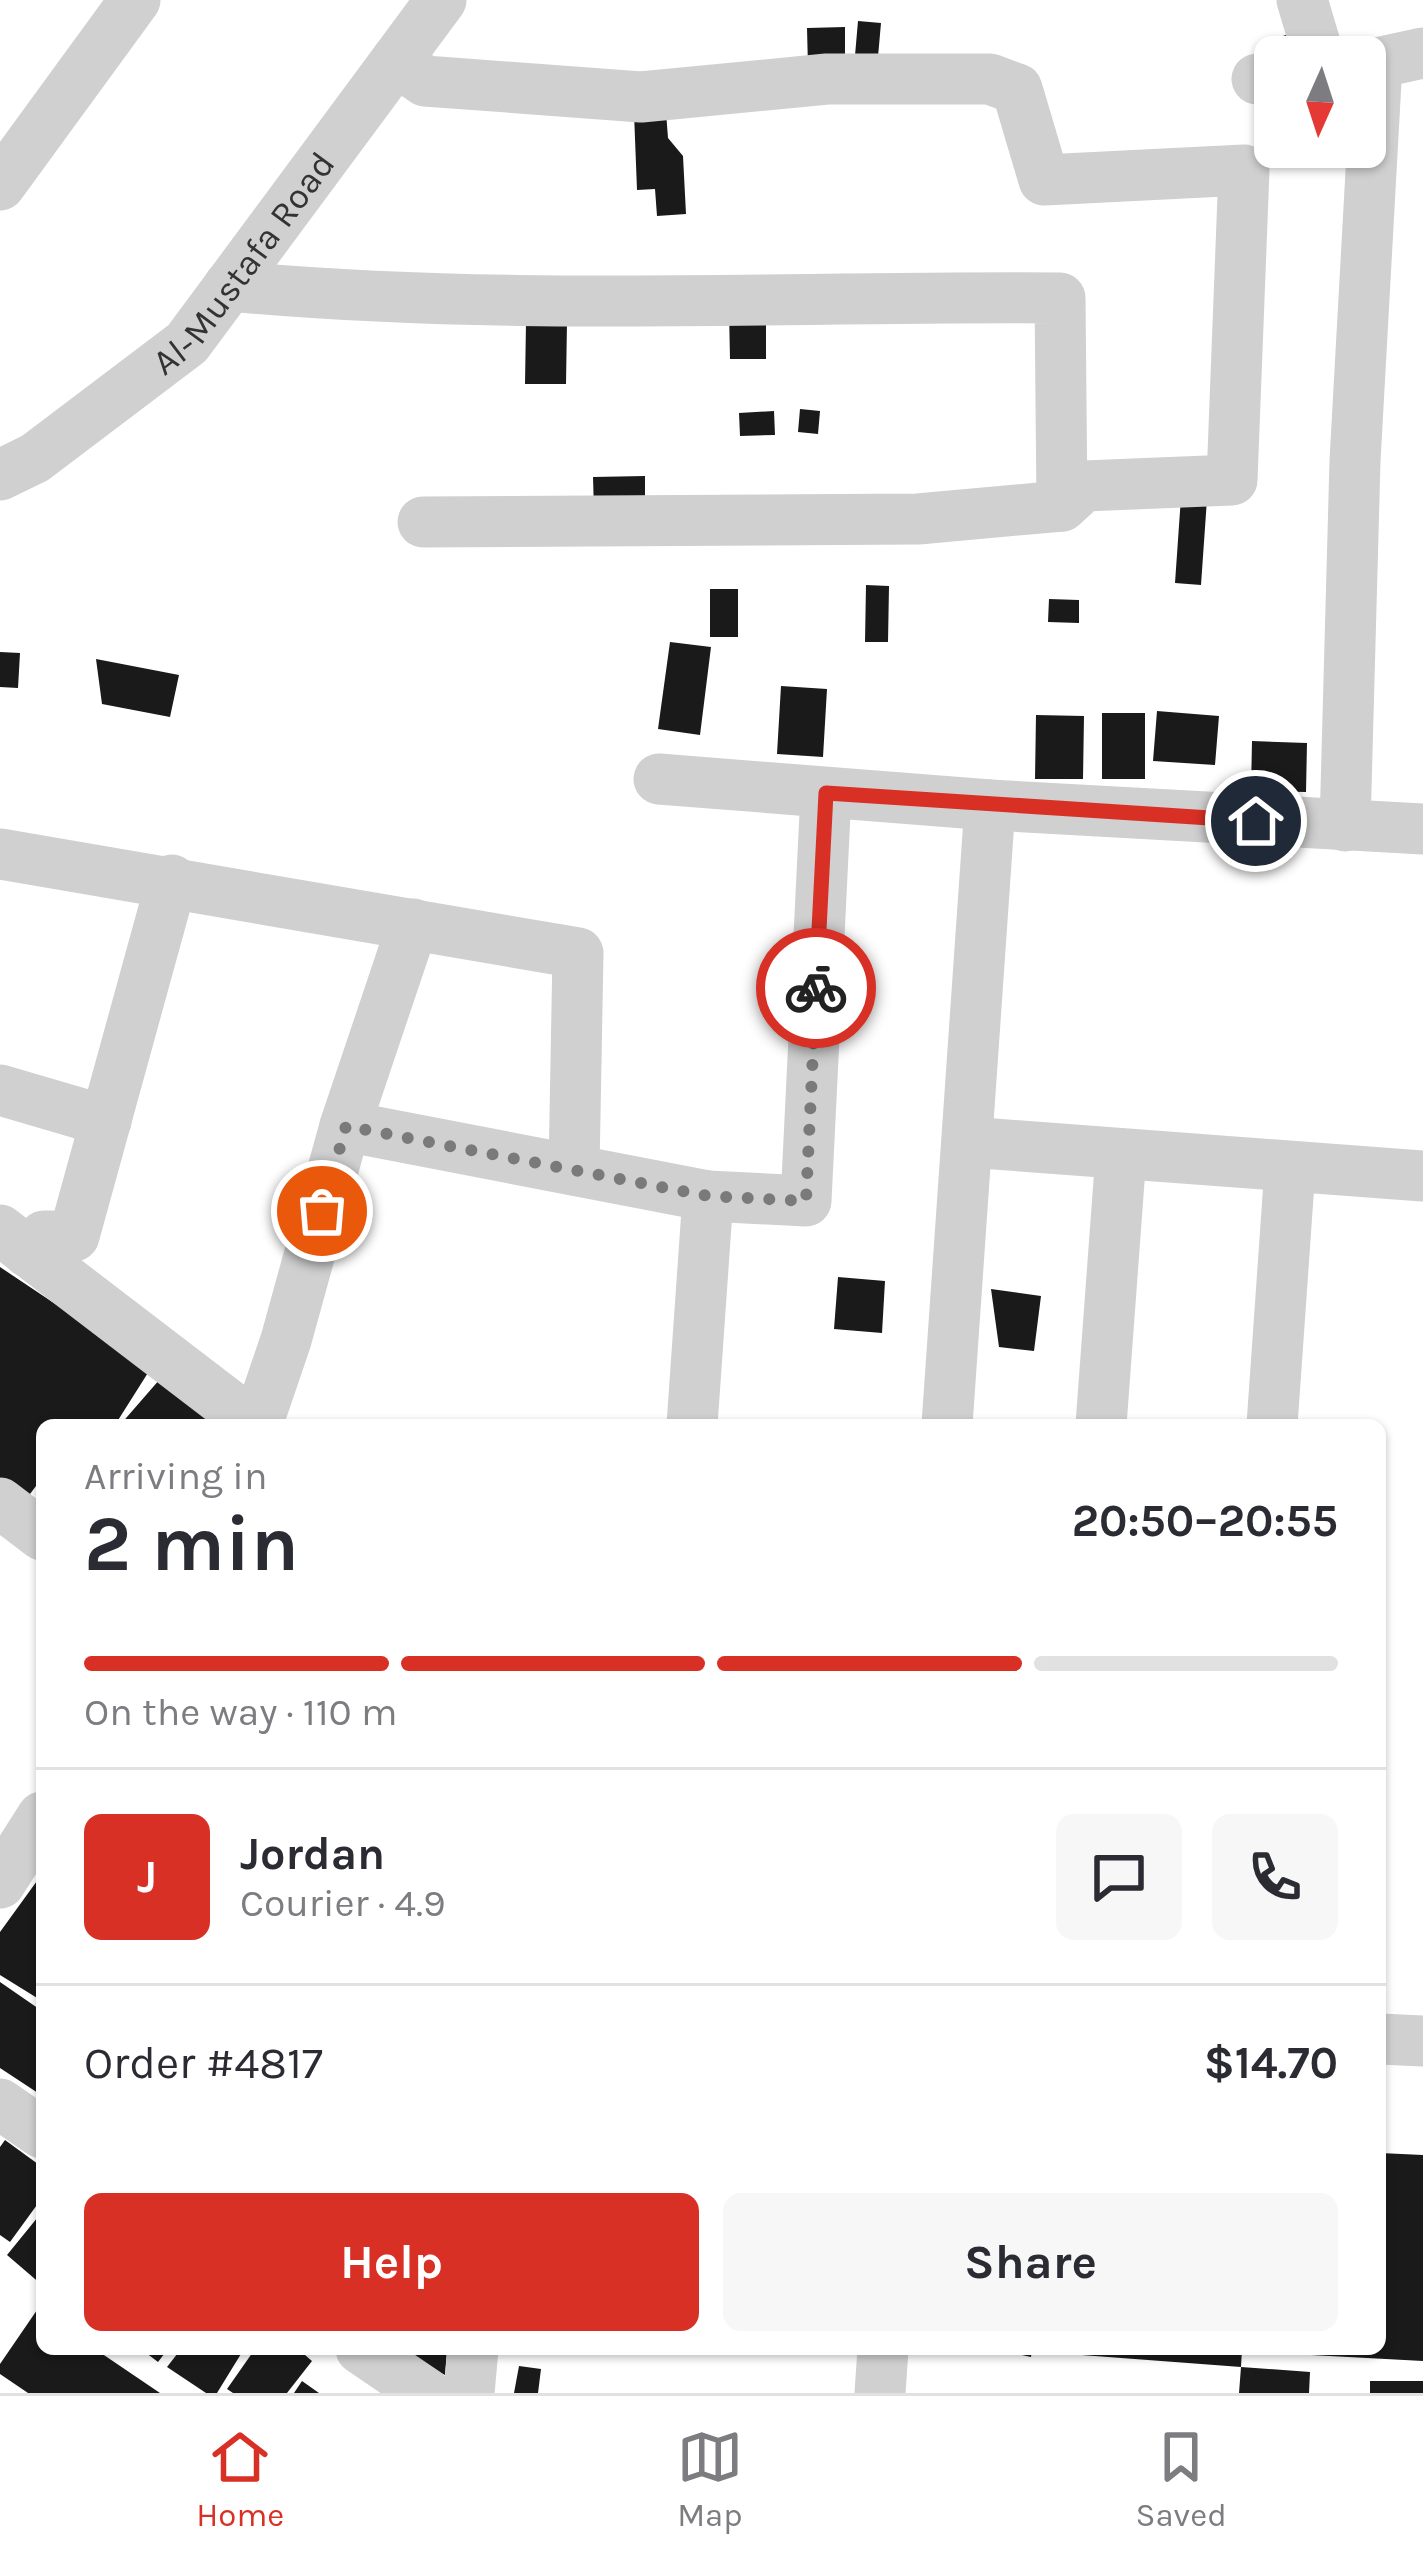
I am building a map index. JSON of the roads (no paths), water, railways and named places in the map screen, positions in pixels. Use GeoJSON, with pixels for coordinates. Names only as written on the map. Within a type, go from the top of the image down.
{"type":"FeatureCollection","features":[{"type":"Feature","properties":{"kind":"street"},"geometry":{"type":"LineString","coordinates":[[0,185],[135,0]]}},
{"type":"Feature","properties":{"kind":"street","name":"Al-Mustafa Road"},"geometry":{"type":"LineString","coordinates":[[0,476],[34,458],[187,343],[441,0]]}},
{"type":"Feature","properties":{"kind":"street"},"geometry":{"type":"LineString","coordinates":[[1302,0],[1313,36]]}},
{"type":"Feature","properties":{"kind":"street"},"geometry":{"type":"LineString","coordinates":[[1345,826],[1355,461],[1388,60]]}},
{"type":"Feature","properties":{"kind":"street"},"geometry":{"type":"LineString","coordinates":[[396,61],[425,81],[641,97],[827,79],[990,79],[1017,88],[1044,180],[1244,170],[1232,480],[1084,486],[1062,506],[918,519],[423,522]]}},
{"type":"Feature","properties":{"kind":"street"},"geometry":{"type":"LineString","coordinates":[[229,286],[543,304],[748,296],[1060,298],[1062,506]]}},
{"type":"Feature","properties":{"kind":"street"},"geometry":{"type":"LineString","coordinates":[[659,779],[990,805],[1423,829]]}},
{"type":"Feature","properties":{"kind":"street"},"geometry":{"type":"LineString","coordinates":[[346,1126],[708,1196],[806,1201],[826,793]]}},
{"type":"Feature","properties":{"kind":"street"},"geometry":{"type":"LineString","coordinates":[[947,1419],[990,805]]}},
{"type":"Feature","properties":{"kind":"street"},"geometry":{"type":"LineString","coordinates":[[0,854],[578,953],[574,1170]]}},
{"type":"Feature","properties":{"kind":"street"},"geometry":{"type":"LineString","coordinates":[[14,1241],[74,1236],[172,880]]}},
{"type":"Feature","properties":{"kind":"street"},"geometry":{"type":"LineString","coordinates":[[257,1419],[286,1340],[346,1126],[413,924]]}},
{"type":"Feature","properties":{"kind":"street"},"geometry":{"type":"LineString","coordinates":[[0,1090],[106,1121]]}},
{"type":"Feature","properties":{"kind":"street"},"geometry":{"type":"LineString","coordinates":[[968,1142],[1423,1176]]}},
{"type":"Feature","properties":{"kind":"street"},"geometry":{"type":"LineString","coordinates":[[1102,1419],[1121,1154]]}},
{"type":"Feature","properties":{"kind":"street"},"geometry":{"type":"LineString","coordinates":[[1272,1419],[1290,1168]]}},
{"type":"Feature","properties":{"kind":"street"},"geometry":{"type":"LineString","coordinates":[[692,1419],[708,1196]]}},
{"type":"Feature","properties":{"kind":"street"},"geometry":{"type":"LineString","coordinates":[[14,1241],[247,1419]]}},
{"type":"Feature","properties":{"kind":"street"},"geometry":{"type":"LineString","coordinates":[[0,1503],[36,1530]]}},
{"type":"Feature","properties":{"kind":"street"},"geometry":{"type":"LineString","coordinates":[[0,1883],[36,1826]]}},
{"type":"Feature","properties":{"kind":"street"},"geometry":{"type":"LineString","coordinates":[[1386,2039],[1423,2041]]}},
{"type":"Feature","properties":{"kind":"street"},"geometry":{"type":"LineString","coordinates":[[0,2104],[36,2129]]}},
{"type":"Feature","properties":{"kind":"street"},"geometry":{"type":"LineString","coordinates":[[370,2355],[426,2393]]}},
{"type":"Feature","properties":{"kind":"street"},"geometry":{"type":"LineString","coordinates":[[469,2393],[472,2355]]}},
{"type":"Feature","properties":{"kind":"street"},"geometry":{"type":"LineString","coordinates":[[880,2393],[883,2355]]}}]}
